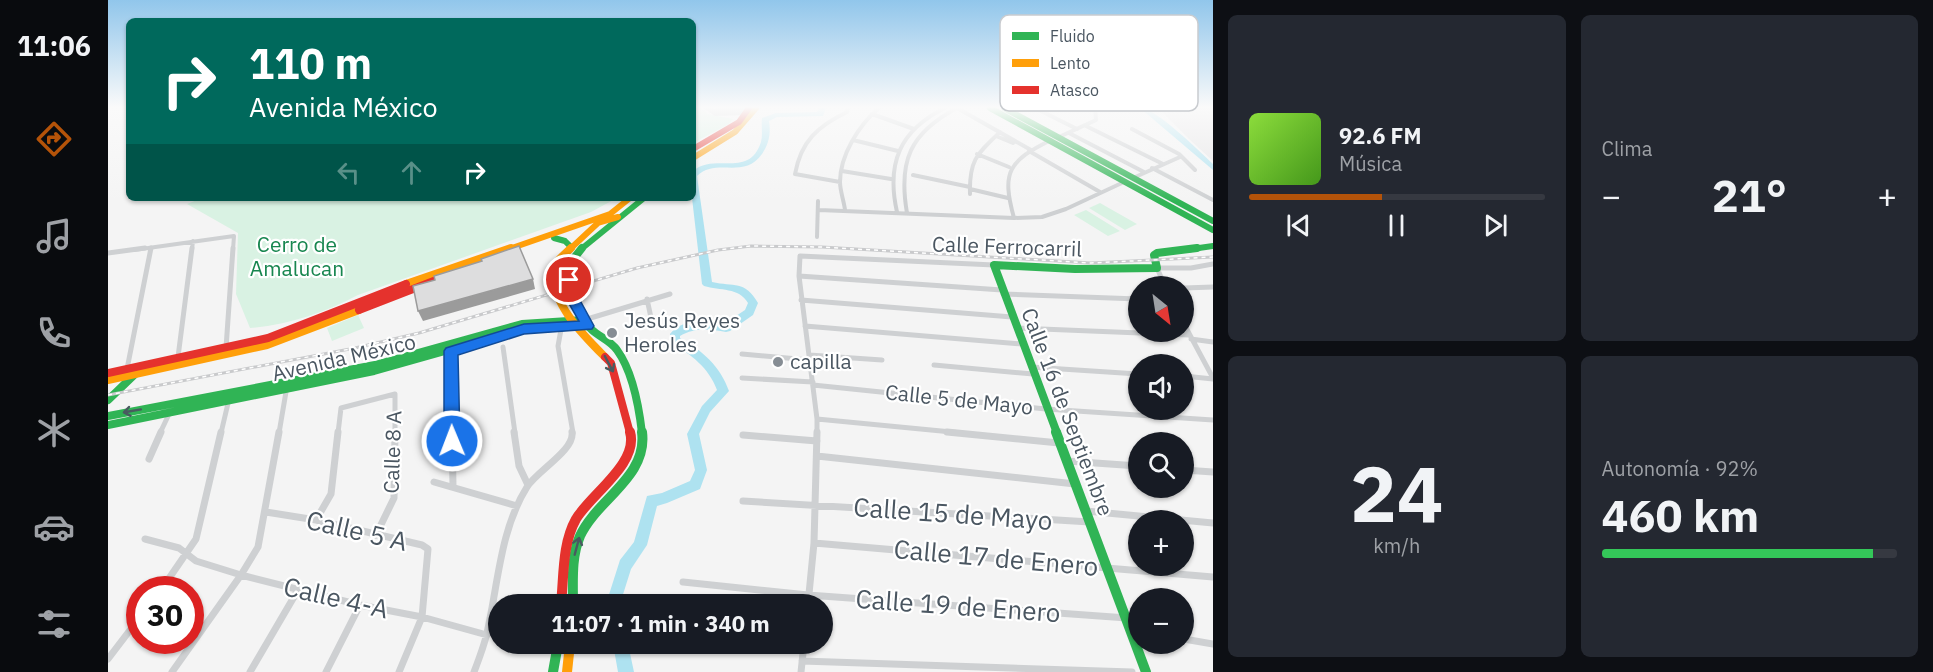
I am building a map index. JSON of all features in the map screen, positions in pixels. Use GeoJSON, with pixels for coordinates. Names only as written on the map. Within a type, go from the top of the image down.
{"type":"FeatureCollection","features":[{"type":"Feature","properties":{"kind":"street"},"geometry":{"type":"LineString","coordinates":[[696,147],[711,139]]}},
{"type":"Feature","properties":{"kind":"street"},"geometry":{"type":"LineString","coordinates":[[696,156],[726,139]]}},
{"type":"Feature","properties":{"kind":"street"},"geometry":{"type":"LineString","coordinates":[[808,139],[798,153],[795,174],[840,182]]}},
{"type":"Feature","properties":{"kind":"street"},"geometry":{"type":"LineString","coordinates":[[897,212],[892,196],[891,179],[898,151],[906,139]]}},
{"type":"Feature","properties":{"kind":"street"},"geometry":{"type":"LineString","coordinates":[[907,213],[902,180],[908,154],[916,139]]}},
{"type":"Feature","properties":{"kind":"street"},"geometry":{"type":"LineString","coordinates":[[970,190],[969,166],[977,154],[992,139]]}},
{"type":"Feature","properties":{"kind":"street"},"geometry":{"type":"LineString","coordinates":[[1005,139],[1029,149]]}},
{"type":"Feature","properties":{"kind":"street"},"geometry":{"type":"LineString","coordinates":[[1013,139],[1100,192]]}},
{"type":"Feature","properties":{"kind":"street"},"geometry":{"type":"LineString","coordinates":[[1014,218],[1008,198],[1009,167],[1029,149],[1054,139]]}},
{"type":"Feature","properties":{"kind":"street"},"geometry":{"type":"LineString","coordinates":[[1056,139],[1213,221]]}},
{"type":"Feature","properties":{"kind":"street"},"geometry":{"type":"LineString","coordinates":[[1056,139],[1124,182],[1213,230]]}},
{"type":"Feature","properties":{"kind":"street"},"geometry":{"type":"LineString","coordinates":[[1081,139],[1144,172]]}},
{"type":"Feature","properties":{"kind":"street"},"geometry":{"type":"LineString","coordinates":[[1113,139],[1163,164]]}},
{"type":"Feature","properties":{"kind":"street"},"geometry":{"type":"LineString","coordinates":[[1151,139],[1179,154],[1195,170]]}},
{"type":"Feature","properties":{"kind":"street"},"geometry":{"type":"LineString","coordinates":[[845,210],[840,182],[853,140],[898,151]]}},
{"type":"Feature","properties":{"kind":"street"},"geometry":{"type":"LineString","coordinates":[[977,154],[1009,167]]}},
{"type":"Feature","properties":{"kind":"street"},"geometry":{"type":"LineString","coordinates":[[1133,178],[1180,157]]}},
{"type":"Feature","properties":{"kind":"street"},"geometry":{"type":"LineString","coordinates":[[1152,168],[1213,200]]}},
{"type":"Feature","properties":{"kind":"street"},"geometry":{"type":"LineString","coordinates":[[842,171],[891,179]]}},
{"type":"Feature","properties":{"kind":"street"},"geometry":{"type":"LineString","coordinates":[[913,175],[1008,198]]}},
{"type":"Feature","properties":{"kind":"street"},"geometry":{"type":"LineString","coordinates":[[819,210],[1014,218],[1042,217],[1124,182],[1135,183],[1133,178]]}},
{"type":"Feature","properties":{"kind":"street"},"geometry":{"type":"LineString","coordinates":[[562,594],[567,538],[576,517],[629,454],[632,438],[611,363],[567,324],[557,292],[554,270],[561,257],[571,247],[626,201]]}},
{"type":"Feature","properties":{"kind":"street"},"geometry":{"type":"LineString","coordinates":[[573,594],[575,551],[583,528],[633,467],[643,452],[644,445],[622,360],[612,345],[586,323],[570,288],[567,267],[576,253],[640,201]]}},
{"type":"Feature","properties":{"kind":"street"},"geometry":{"type":"LineString","coordinates":[[817,237],[818,201]]}},
{"type":"Feature","properties":{"kind":"street"},"geometry":{"type":"LineString","coordinates":[[108,373],[274,336],[412,282],[627,210]]}},
{"type":"Feature","properties":{"kind":"street"},"geometry":{"type":"LineString","coordinates":[[108,380],[277,342],[415,287],[618,218]]}},
{"type":"Feature","properties":{"kind":"street"},"geometry":{"type":"LineString","coordinates":[[108,254],[231,235],[236,237],[226,348]]}},
{"type":"Feature","properties":{"kind":"street"},"geometry":{"type":"LineString","coordinates":[[554,238],[565,241],[571,247]]}},
{"type":"Feature","properties":{"kind":"street"},"geometry":{"type":"LineString","coordinates":[[178,357],[193,241]]}},
{"type":"Feature","properties":{"kind":"street"},"geometry":{"type":"LineString","coordinates":[[1161,276],[1154,255],[1157,253],[1213,246]]}},
{"type":"Feature","properties":{"kind":"street"},"geometry":{"type":"LineString","coordinates":[[108,388],[127,369],[151,248]]}},
{"type":"Feature","properties":{"kind":"street"},"geometry":{"type":"LineString","coordinates":[[800,256],[801,300],[817,419],[814,543],[808,594]]}},
{"type":"Feature","properties":{"kind":"street","name":"Calle Ferrocarril"},"geometry":{"type":"LineString","coordinates":[[800,256],[1075,269],[1191,268],[1213,264]]}},
{"type":"Feature","properties":{"kind":"street","name":"Calle 16 de Septiembre"},"geometry":{"type":"LineString","coordinates":[[994,265],[1065,461],[1127,618]]}},
{"type":"Feature","properties":{"kind":"street"},"geometry":{"type":"LineString","coordinates":[[799,276],[1002,292],[1128,298]]}},
{"type":"Feature","properties":{"kind":"street"},"geometry":{"type":"LineString","coordinates":[[1194,288],[1211,287],[1213,294]]}},
{"type":"Feature","properties":{"kind":"street"},"geometry":{"type":"LineString","coordinates":[[586,323],[646,299],[670,294]]}},
{"type":"Feature","properties":{"kind":"street"},"geometry":{"type":"LineString","coordinates":[[646,299],[653,327]]}},
{"type":"Feature","properties":{"kind":"street"},"geometry":{"type":"LineString","coordinates":[[801,300],[1012,317]]}},
{"type":"Feature","properties":{"kind":"street","name":"Avenida México"},"geometry":{"type":"LineString","coordinates":[[108,416],[287,386],[524,329],[586,323]]}},
{"type":"Feature","properties":{"kind":"street"},"geometry":{"type":"LineString","coordinates":[[474,672],[487,635],[500,560],[517,506],[528,485],[571,443],[573,436],[558,346],[567,324]]}},
{"type":"Feature","properties":{"kind":"street"},"geometry":{"type":"LineString","coordinates":[[805,326],[1022,344]]}},
{"type":"Feature","properties":{"kind":"street"},"geometry":{"type":"LineString","coordinates":[[1016,328],[1128,334]]}},
{"type":"Feature","properties":{"kind":"street"},"geometry":{"type":"LineString","coordinates":[[1194,338],[1213,342]]}},
{"type":"Feature","properties":{"kind":"street"},"geometry":{"type":"LineString","coordinates":[[1193,342],[1213,379]]}},
{"type":"Feature","properties":{"kind":"street"},"geometry":{"type":"LineString","coordinates":[[503,347],[519,466],[528,485]]}},
{"type":"Feature","properties":{"kind":"street"},"geometry":{"type":"LineString","coordinates":[[450,348],[453,486]]}},
{"type":"Feature","properties":{"kind":"street"},"geometry":{"type":"LineString","coordinates":[[742,354],[882,360]]}},
{"type":"Feature","properties":{"kind":"street"},"geometry":{"type":"LineString","coordinates":[[934,365],[1128,374]]}},
{"type":"Feature","properties":{"kind":"street"},"geometry":{"type":"LineString","coordinates":[[108,400],[143,366]]}},
{"type":"Feature","properties":{"kind":"street"},"geometry":{"type":"LineString","coordinates":[[1194,377],[1213,379]]}},
{"type":"Feature","properties":{"kind":"street","name":"Calle 5 de Mayo"},"geometry":{"type":"LineString","coordinates":[[742,378],[813,383],[1046,409],[1213,420]]}},
{"type":"Feature","properties":{"kind":"street"},"geometry":{"type":"LineString","coordinates":[[172,672],[241,575],[258,547],[287,386]]}},
{"type":"Feature","properties":{"kind":"street","name":"Calle 8 A"},"geometry":{"type":"LineString","coordinates":[[316,520],[331,494],[340,408],[395,394],[394,498],[376,535]]}},
{"type":"Feature","properties":{"kind":"street"},"geometry":{"type":"LineString","coordinates":[[171,576],[187,555],[200,527],[209,479],[230,397]]}},
{"type":"Feature","properties":{"kind":"street","name":"Avenida México"},"geometry":{"type":"LineString","coordinates":[[108,425],[230,397]]}},
{"type":"Feature","properties":{"kind":"street"},"geometry":{"type":"LineString","coordinates":[[149,459],[170,412]]}},
{"type":"Feature","properties":{"kind":"street"},"geometry":{"type":"LineString","coordinates":[[817,419],[1059,443]]}},
{"type":"Feature","properties":{"kind":"street"},"geometry":{"type":"LineString","coordinates":[[743,435],[817,441]]}},
{"type":"Feature","properties":{"kind":"street"},"geometry":{"type":"LineString","coordinates":[[817,456],[1075,484]]}},
{"type":"Feature","properties":{"kind":"street"},"geometry":{"type":"LineString","coordinates":[[1065,461],[1128,465]]}},
{"type":"Feature","properties":{"kind":"street"},"geometry":{"type":"LineString","coordinates":[[1194,471],[1213,472]]}},
{"type":"Feature","properties":{"kind":"street"},"geometry":{"type":"LineString","coordinates":[[434,482],[517,506]]}},
{"type":"Feature","properties":{"kind":"street","name":"Calle 15 de Mayo"},"geometry":{"type":"LineString","coordinates":[[743,501],[1090,522]]}},
{"type":"Feature","properties":{"kind":"street"},"geometry":{"type":"LineString","coordinates":[[1086,511],[1213,523]]}},
{"type":"Feature","properties":{"kind":"street","name":"Calle 5 A"},"geometry":{"type":"LineString","coordinates":[[266,512],[316,520],[422,545],[428,549],[422,617],[399,672]]}},
{"type":"Feature","properties":{"kind":"street","name":"Calle 4-A"},"geometry":{"type":"LineString","coordinates":[[145,539],[179,548],[196,561],[241,575],[360,605],[422,617],[487,635]]}},
{"type":"Feature","properties":{"kind":"street","name":"Calle 17 de Enero"},"geometry":{"type":"LineString","coordinates":[[814,543],[1213,578]]}},
{"type":"Feature","properties":{"kind":"street","name":"Calle 19 de Enero"},"geometry":{"type":"LineString","coordinates":[[683,582],[798,594]]}},
{"type":"Feature","properties":{"kind":"street"},"geometry":{"type":"LineString","coordinates":[[250,672],[298,590]]}},
{"type":"Feature","properties":{"kind":"street","name":"Calle 19 de Enero"},"geometry":{"type":"LineString","coordinates":[[833,597],[1127,618]]}},
{"type":"Feature","properties":{"kind":"street"},"geometry":{"type":"LineString","coordinates":[[326,672],[360,605]]}},
{"type":"Feature","properties":{"kind":"street"},"geometry":{"type":"LineString","coordinates":[[108,659],[112,647],[126,632]]}},
{"type":"Feature","properties":{"kind":"street"},"geometry":{"type":"LineString","coordinates":[[1194,641],[1213,644]]}},
{"type":"Feature","properties":{"kind":"street"},"geometry":{"type":"LineString","coordinates":[[553,672],[556,654]]}},
{"type":"Feature","properties":{"kind":"street"},"geometry":{"type":"LineString","coordinates":[[567,672],[569,654]]}},
{"type":"Feature","properties":{"kind":"street"},"geometry":{"type":"LineString","coordinates":[[801,672],[803,654]]}},
{"type":"Feature","properties":{"kind":"street","name":"Calle 16 de Septiembre"},"geometry":{"type":"LineString","coordinates":[[1141,654],[1146,672]]}},
{"type":"Feature","properties":{"kind":"street"},"geometry":{"type":"LineString","coordinates":[[802,661],[1131,672]]}},
{"type":"Feature","properties":{"kind":"shaded area"},"geometry":{"type":"Polygon","coordinates":[[[1189,139],[1213,139],[1213,161],[1189,139]]]}},
{"type":"Feature","properties":{"kind":"green space","name":"Cerro de Amalucan"},"geometry":{"type":"Polygon","coordinates":[[[194,201],[611,201],[591,212],[358,295],[319,313],[292,321],[250,328],[236,294],[238,233],[187,204],[194,201]]]}},
{"type":"Feature","properties":{"kind":"green space"},"geometry":{"type":"Polygon","coordinates":[[[1100,203],[1137,224],[1125,230],[1089,208],[1100,203]]]}},
{"type":"Feature","properties":{"kind":"green space"},"geometry":{"type":"Polygon","coordinates":[[[1086,210],[1120,231],[1108,236],[1074,215],[1086,210]]]}},
{"type":"Feature","properties":{"kind":"green space"},"geometry":{"type":"Polygon","coordinates":[[[358,315],[364,328],[332,341],[327,328],[358,315]]]}},
{"type":"Feature","properties":{"kind":"building"},"geometry":{"type":"Polygon","coordinates":[[[519,246],[533,279],[418,311],[413,286],[435,280],[434,276],[482,261],[481,259],[519,246]]]}},
{"type":"Feature","properties":{"kind":"waterway"},"geometry":{"type":"LineString","coordinates":[[696,173],[713,165],[745,165],[757,156],[765,139]]}},
{"type":"Feature","properties":{"kind":"waterway"},"geometry":{"type":"LineString","coordinates":[[1181,139],[1213,168]]}},
{"type":"Feature","properties":{"kind":"waterway"},"geometry":{"type":"LineString","coordinates":[[616,594],[625,565],[640,545],[652,500],[662,499],[695,485],[701,470],[693,434],[706,409],[723,391],[711,368],[691,349],[675,340],[675,334],[687,327],[699,325],[726,328],[749,312],[753,303],[744,291],[707,284],[696,199]]}},
{"type":"Feature","properties":{"kind":"waterway"},"geometry":{"type":"LineString","coordinates":[[623,654],[626,672]]}},
{"type":"Feature","properties":{"kind":"railway"},"geometry":{"type":"LineString","coordinates":[[108,395],[355,348],[419,333],[637,268],[718,250],[751,246],[822,247],[1091,263],[1213,257]]}},
{"type":"Feature","properties":{"kind":"traffic: fast"},"geometry":{"type":"LineString","coordinates":[[1047,139],[1213,230]]}},
{"type":"Feature","properties":{"kind":"traffic: fast"},"geometry":{"type":"LineString","coordinates":[[1062,139],[1213,221]]}},
{"type":"Feature","properties":{"kind":"traffic: fast"},"geometry":{"type":"LineString","coordinates":[[573,594],[574,561],[580,536],[586,524],[633,470],[643,447],[643,439],[635,397],[626,368],[617,350],[592,330],[581,317],[571,293],[567,267],[576,253],[640,201]]}},
{"type":"Feature","properties":{"kind":"traffic: fast"},"geometry":{"type":"LineString","coordinates":[[554,238],[565,241],[571,247]]}},
{"type":"Feature","properties":{"kind":"traffic: fast"},"geometry":{"type":"LineString","coordinates":[[1146,672],[994,265],[1075,269],[1157,268],[1154,255],[1157,253],[1213,246]]}},
{"type":"Feature","properties":{"kind":"traffic: fast"},"geometry":{"type":"LineString","coordinates":[[108,416],[375,365],[522,324],[584,320]]}},
{"type":"Feature","properties":{"kind":"traffic: fast"},"geometry":{"type":"LineString","coordinates":[[108,425],[374,371],[523,329],[588,326]]}},
{"type":"Feature","properties":{"kind":"traffic: fast"},"geometry":{"type":"LineString","coordinates":[[108,400],[135,374]]}},
{"type":"Feature","properties":{"kind":"traffic: fast"},"geometry":{"type":"LineString","coordinates":[[553,672],[556,654]]}},
{"type":"Feature","properties":{"kind":"traffic: slow"},"geometry":{"type":"LineString","coordinates":[[696,156],[723,139]]}},
{"type":"Feature","properties":{"kind":"traffic: slow"},"geometry":{"type":"LineString","coordinates":[[406,284],[610,214],[626,201]]}},
{"type":"Feature","properties":{"kind":"traffic: slow"},"geometry":{"type":"LineString","coordinates":[[597,223],[618,217]]}},
{"type":"Feature","properties":{"kind":"traffic: slow"},"geometry":{"type":"LineString","coordinates":[[599,222],[561,257],[554,270],[557,292],[575,327],[605,357]]}},
{"type":"Feature","properties":{"kind":"traffic: slow"},"geometry":{"type":"LineString","coordinates":[[108,380],[267,345],[359,310]]}},
{"type":"Feature","properties":{"kind":"traffic: slow"},"geometry":{"type":"LineString","coordinates":[[567,672],[569,654]]}},
{"type":"Feature","properties":{"kind":"traffic: jam"},"geometry":{"type":"LineString","coordinates":[[696,147],[709,139]]}},
{"type":"Feature","properties":{"kind":"traffic: jam"},"geometry":{"type":"LineString","coordinates":[[359,310],[444,277]]}},
{"type":"Feature","properties":{"kind":"traffic: jam"},"geometry":{"type":"LineString","coordinates":[[108,373],[268,338],[406,284]]}},
{"type":"Feature","properties":{"kind":"traffic: jam"},"geometry":{"type":"LineString","coordinates":[[562,594],[567,538],[577,517],[629,455],[632,439],[611,363],[605,357]]}},
{"type":"Feature","properties":{"kind":"place","name":"Jesús Reyes Heroles"},"geometry":{"type":"Point","coordinates":[612,333]}},
{"type":"Feature","properties":{"kind":"place","name":"capilla"},"geometry":{"type":"Point","coordinates":[778,362]}},
{"type":"Feature","properties":{"kind":"route"},"geometry":{"type":"LineString","coordinates":[[452,441],[451,351],[524,329],[588,326],[575,302],[569,280]]}}]}
